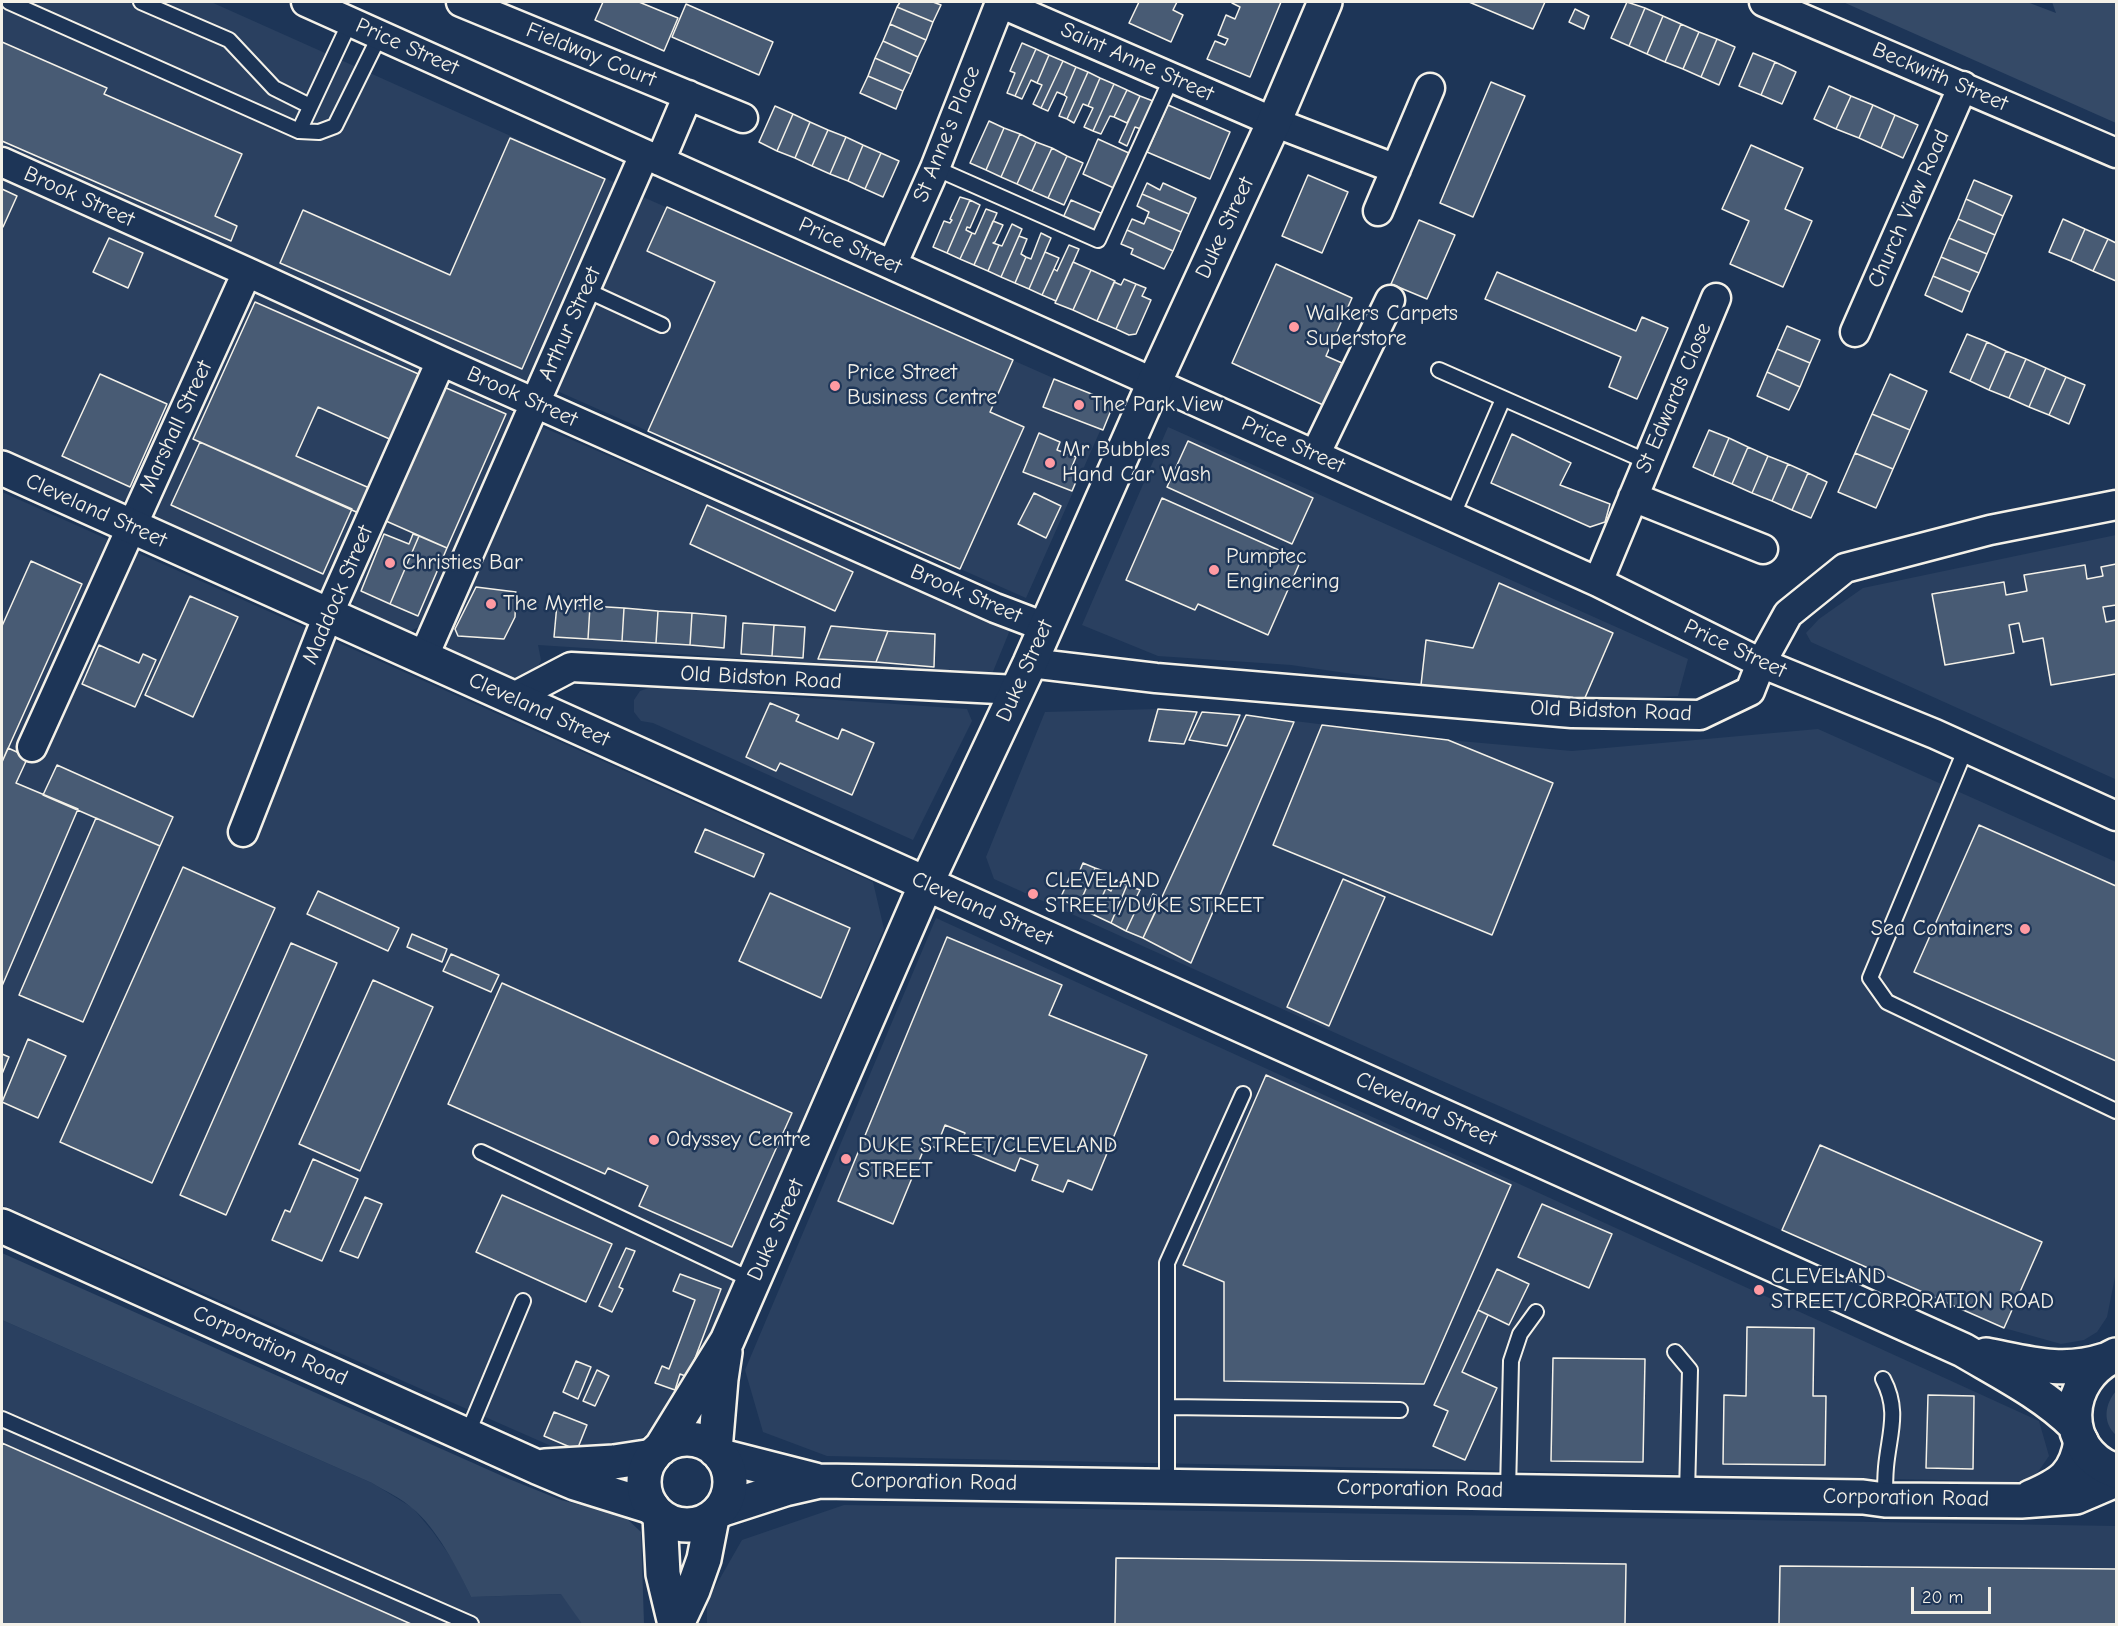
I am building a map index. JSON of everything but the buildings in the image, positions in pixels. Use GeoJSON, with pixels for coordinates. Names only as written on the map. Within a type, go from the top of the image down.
{"type":"FeatureCollection","features":[{"type":"Feature","properties":{"kind":"main road","name":"Duke Street"},"geometry":{"type":"LineString","coordinates":[[657,1452],[727,1341],[926,884],[1024,677],[1154,383],[1274,122],[1325,2]]}},
{"type":"Feature","properties":{"kind":"main road","name":"Cleveland Street"},"geometry":{"type":"LineString","coordinates":[[2,468],[1963,1350],[2064,1413],[2090,1453],[2101,1463],[2116,1471]]}},
{"type":"Feature","properties":{"kind":"main road","name":"Corporation Road"},"geometry":{"type":"LineString","coordinates":[[2,1226],[537,1467],[575,1483],[656,1511]]}},
{"type":"Feature","properties":{"kind":"main road","name":"Duke Street"},"geometry":{"type":"LineString","coordinates":[[718,1453],[721,1379],[727,1341]]}},
{"type":"Feature","properties":{"kind":"main road","name":"Cleveland Street"},"geometry":{"type":"LineString","coordinates":[[1963,1350],[2060,1368],[2085,1366],[2110,1357]]}},
{"type":"Feature","properties":{"kind":"main road","name":"Corporation Road"},"geometry":{"type":"LineString","coordinates":[[2021,1501],[2062,1482],[2077,1462],[2078,1433],[2075,1407],[2080,1388],[2090,1372],[2110,1357]]}},
{"type":"Feature","properties":{"kind":"main road"},"geometry":{"type":"LineString","coordinates":[[676,1624],[693,1590],[716,1514],[726,1500],[730,1484],[729,1471],[718,1453],[704,1443],[687,1439],[672,1442],[657,1452],[648,1465],[644,1484],[646,1496],[656,1511],[672,1522],[686,1525],[700,1523],[716,1514]]}},
{"type":"Feature","properties":{"kind":"main road","name":"Corporation Road"},"geometry":{"type":"LineString","coordinates":[[537,1467],[614,1462],[657,1452]]}},
{"type":"Feature","properties":{"kind":"main road","name":"Corporation Road"},"geometry":{"type":"LineString","coordinates":[[718,1453],[819,1481]]}},
{"type":"Feature","properties":{"kind":"main road","name":"Corporation Road"},"geometry":{"type":"LineString","coordinates":[[716,1514],[786,1488],[819,1481],[2021,1501],[2076,1497],[2116,1480]]}},
{"type":"Feature","properties":{"kind":"main road"},"geometry":{"type":"LineString","coordinates":[[656,1511],[663,1574],[676,1624]]}},
{"type":"Feature","properties":{"kind":"street","name":"Price Street"},"geometry":{"type":"LineString","coordinates":[[306,2],[1598,582],[1761,663],[1966,748],[2116,816]]}},
{"type":"Feature","properties":{"kind":"street","name":"Fieldway Court"},"geometry":{"type":"LineString","coordinates":[[461,2],[743,117]]}},
{"type":"Feature","properties":{"kind":"street","name":"Beckwith Street"},"geometry":{"type":"LineString","coordinates":[[1764,2],[2116,153]]}},
{"type":"Feature","properties":{"kind":"street","name":"Saint Anne Street"},"geometry":{"type":"LineString","coordinates":[[1000,3],[1274,122],[1396,169]]}},
{"type":"Feature","properties":{"kind":"street","name":"St Anne's Place"},"geometry":{"type":"LineString","coordinates":[[892,265],[935,168],[1000,3]]}},
{"type":"Feature","properties":{"kind":"street","name":"Church View Road"},"geometry":{"type":"LineString","coordinates":[[1855,332],[1963,86]]}},
{"type":"Feature","properties":{"kind":"street"},"geometry":{"type":"LineString","coordinates":[[1378,211],[1430,88]]}},
{"type":"Feature","properties":{"kind":"street"},"geometry":{"type":"LineString","coordinates":[[652,158],[688,95]]}},
{"type":"Feature","properties":{"kind":"street","name":"Arthur Street"},"geometry":{"type":"LineString","coordinates":[[423,658],[534,403],[586,290],[652,158]]}},
{"type":"Feature","properties":{"kind":"street","name":"Brook Street"},"geometry":{"type":"LineString","coordinates":[[2,162],[534,403],[984,603],[1045,627]]}},
{"type":"Feature","properties":{"kind":"street","name":"Marshall Street"},"geometry":{"type":"LineString","coordinates":[[32,747],[130,526],[247,272]]}},
{"type":"Feature","properties":{"kind":"street","name":"St Edwards Close"},"geometry":{"type":"LineString","coordinates":[[1598,582],[1716,298]]}},
{"type":"Feature","properties":{"kind":"street"},"geometry":{"type":"LineString","coordinates":[[1315,455],[1390,300]]}},
{"type":"Feature","properties":{"kind":"street","name":"Maddock Street"},"geometry":{"type":"LineString","coordinates":[[243,832],[328,615],[441,361]]}},
{"type":"Feature","properties":{"kind":"street","name":"St Edwards Close"},"geometry":{"type":"LineString","coordinates":[[1633,497],[1763,549]]}},
{"type":"Feature","properties":{"kind":"street","name":"Old Bidston Road"},"geometry":{"type":"LineString","coordinates":[[512,698],[571,668],[1156,678],[1572,713],[1700,715],[1750,691],[1761,663],[1788,614],[1845,568],[1990,530],[2116,505]]}},
{"type":"Feature","properties":{"kind":"lane"},"geometry":{"type":"LineString","coordinates":[[9,2],[298,131],[319,132],[336,126],[380,35]]}},
{"type":"Feature","properties":{"kind":"lane"},"geometry":{"type":"LineString","coordinates":[[141,2],[229,40],[274,88],[310,106]]}},
{"type":"Feature","properties":{"kind":"lane"},"geometry":{"type":"LineString","coordinates":[[298,131],[350,22]]}},
{"type":"Feature","properties":{"kind":"lane"},"geometry":{"type":"LineString","coordinates":[[935,168],[1098,240],[1172,77]]}},
{"type":"Feature","properties":{"kind":"lane"},"geometry":{"type":"LineString","coordinates":[[586,290],[662,325]]}},
{"type":"Feature","properties":{"kind":"lane"},"geometry":{"type":"LineString","coordinates":[[1439,370],[1648,462]]}},
{"type":"Feature","properties":{"kind":"lane"},"geometry":{"type":"LineString","coordinates":[[1452,517],[1503,399]]}},
{"type":"Feature","properties":{"kind":"lane"},"geometry":{"type":"LineString","coordinates":[[1966,748],[1870,978],[1887,1002],[2116,1111]]}},
{"type":"Feature","properties":{"kind":"lane"},"geometry":{"type":"LineString","coordinates":[[1167,1485],[1167,1263],[1244,1094]]}},
{"type":"Feature","properties":{"kind":"lane"},"geometry":{"type":"LineString","coordinates":[[481,1152],[754,1281]]}},
{"type":"Feature","properties":{"kind":"lane"},"geometry":{"type":"LineString","coordinates":[[467,1435],[523,1301]]}},
{"type":"Feature","properties":{"kind":"lane"},"geometry":{"type":"LineString","coordinates":[[1508,1491],[1511,1361],[1520,1334],[1536,1312]]}},
{"type":"Feature","properties":{"kind":"lane"},"geometry":{"type":"LineString","coordinates":[[1675,1352],[1690,1370],[1687,1494]]}},
{"type":"Feature","properties":{"kind":"lane"},"geometry":{"type":"LineString","coordinates":[[1883,1379],[1889,1392],[1893,1430],[1886,1467],[1885,1500]]}},
{"type":"Feature","properties":{"kind":"lane"},"geometry":{"type":"LineString","coordinates":[[1168,1407],[1401,1410]]}},
{"type":"Feature","properties":{"kind":"lane"},"geometry":{"type":"LineString","coordinates":[[2,1419],[471,1624]]}},
{"type":"Feature","properties":{"kind":"shaded area"},"geometry":{"type":"Polygon","coordinates":[[[2,2],[211,2],[618,184],[531,380],[526,382],[2,148],[2,2]]]}},
{"type":"Feature","properties":{"kind":"shaded area"},"geometry":{"type":"Polygon","coordinates":[[[1843,2],[2027,2],[2056,13],[2052,2],[2116,2],[2116,123],[1843,2]]]}},
{"type":"Feature","properties":{"kind":"shaded area"},"geometry":{"type":"Polygon","coordinates":[[[2,178],[224,277],[225,292],[137,491],[127,499],[116,503],[2,452],[2,178]]]}},
{"type":"Feature","properties":{"kind":"shaded area","name":"Price Street Business Centre"},"geometry":{"type":"Polygon","coordinates":[[[643,197],[1112,404],[1026,598],[557,391],[643,197]]]}},
{"type":"Feature","properties":{"kind":"shaded area"},"geometry":{"type":"Polygon","coordinates":[[[250,291],[425,370],[333,585],[315,593],[153,517],[250,291]]]}},
{"type":"Feature","properties":{"kind":"shaded area"},"geometry":{"type":"Polygon","coordinates":[[[447,381],[516,414],[424,625],[410,631],[358,611],[351,599],[447,381]]]}},
{"type":"Feature","properties":{"kind":"shaded area"},"geometry":{"type":"Polygon","coordinates":[[[540,426],[1010,630],[992,674],[538,645],[541,660],[535,673],[514,681],[441,648],[540,426]]]}},
{"type":"Feature","properties":{"kind":"shaded area"},"geometry":{"type":"Polygon","coordinates":[[[1168,427],[1688,659],[1678,696],[1584,700],[1517,698],[1291,665],[1158,656],[1082,625],[1168,427]]]}},
{"type":"Feature","properties":{"kind":"shaded area"},"geometry":{"type":"Polygon","coordinates":[[[2,492],[873,882],[884,929],[684,1396],[653,1431],[628,1445],[558,1449],[2,1205],[2,492]]]}},
{"type":"Feature","properties":{"kind":"shaded area"},"geometry":{"type":"Polygon","coordinates":[[[2116,535],[2115,779],[1811,642],[1806,633],[1819,619],[1863,588],[2116,535]]]}},
{"type":"Feature","properties":{"kind":"shaded area"},"geometry":{"type":"Polygon","coordinates":[[[651,687],[967,709],[972,721],[913,840],[653,723],[641,721],[634,712],[634,700],[640,691],[651,687]]]}},
{"type":"Feature","properties":{"kind":"shaded area"},"geometry":{"type":"Polygon","coordinates":[[[1158,709],[1246,715],[1448,740],[1572,751],[1818,729],[2116,862],[2116,1272],[2107,1317],[2097,1332],[2084,1340],[2061,1344],[2004,1328],[1431,1076],[994,879],[986,857],[1045,712],[1158,709]]]}},
{"type":"Feature","properties":{"kind":"shaded area"},"geometry":{"type":"Polygon","coordinates":[[[936,918],[2039,1421],[2049,1456],[2031,1482],[827,1456],[763,1432],[745,1370],[936,918]]]}},
{"type":"Feature","properties":{"kind":"shaded area"},"geometry":{"type":"Polygon","coordinates":[[[2,1253],[509,1479],[561,1500],[624,1516],[641,1532],[644,1624],[582,1624],[561,1594],[471,1597],[453,1562],[430,1526],[408,1504],[398,1498],[372,1483],[2,1320],[2,1253]]]}},
{"type":"Feature","properties":{"kind":"shaded area"},"geometry":{"type":"Polygon","coordinates":[[[2,1320],[372,1483],[413,1508],[455,1563],[471,1597],[562,1594],[582,1624],[2,1624],[2,1320]]]}},
{"type":"Feature","properties":{"kind":"shaded area"},"geometry":{"type":"Polygon","coordinates":[[[2116,1391],[2116,1435],[2107,1419],[2107,1407],[2116,1391]]]}},
{"type":"Feature","properties":{"kind":"shaded area"},"geometry":{"type":"Polygon","coordinates":[[[844,1505],[2116,1526],[2116,1624],[707,1624],[707,1601],[742,1540],[844,1505]]]}},
{"type":"Feature","properties":{"kind":"place","name":"Walkers Carpets Superstore"},"geometry":{"type":"Point","coordinates":[1294,327]}},
{"type":"Feature","properties":{"kind":"place","name":"Price Street Business Centre"},"geometry":{"type":"Point","coordinates":[835,386]}},
{"type":"Feature","properties":{"kind":"place","name":"The Park View"},"geometry":{"type":"Point","coordinates":[1079,405]}},
{"type":"Feature","properties":{"kind":"place","name":"Mr Bubbles Hand Car Wash"},"geometry":{"type":"Point","coordinates":[1050,463]}},
{"type":"Feature","properties":{"kind":"place","name":"Christies Bar"},"geometry":{"type":"Point","coordinates":[390,563]}},
{"type":"Feature","properties":{"kind":"place","name":"Pumptec Engineering"},"geometry":{"type":"Point","coordinates":[1214,570]}},
{"type":"Feature","properties":{"kind":"place","name":"The Myrtle"},"geometry":{"type":"Point","coordinates":[491,604]}},
{"type":"Feature","properties":{"kind":"place","name":"CLEVELAND STREET/DUKE STREET"},"geometry":{"type":"Point","coordinates":[1033,894]}},
{"type":"Feature","properties":{"kind":"place","name":"Sea Containers"},"geometry":{"type":"Point","coordinates":[2025,929]}},
{"type":"Feature","properties":{"kind":"place","name":"Odyssey Centre"},"geometry":{"type":"Point","coordinates":[654,1140]}},
{"type":"Feature","properties":{"kind":"place","name":"DUKE STREET/CLEVELAND STREET"},"geometry":{"type":"Point","coordinates":[846,1159]}},
{"type":"Feature","properties":{"kind":"place","name":"CLEVELAND STREET/CORPORATION ROAD"},"geometry":{"type":"Point","coordinates":[1759,1290]}}]}
